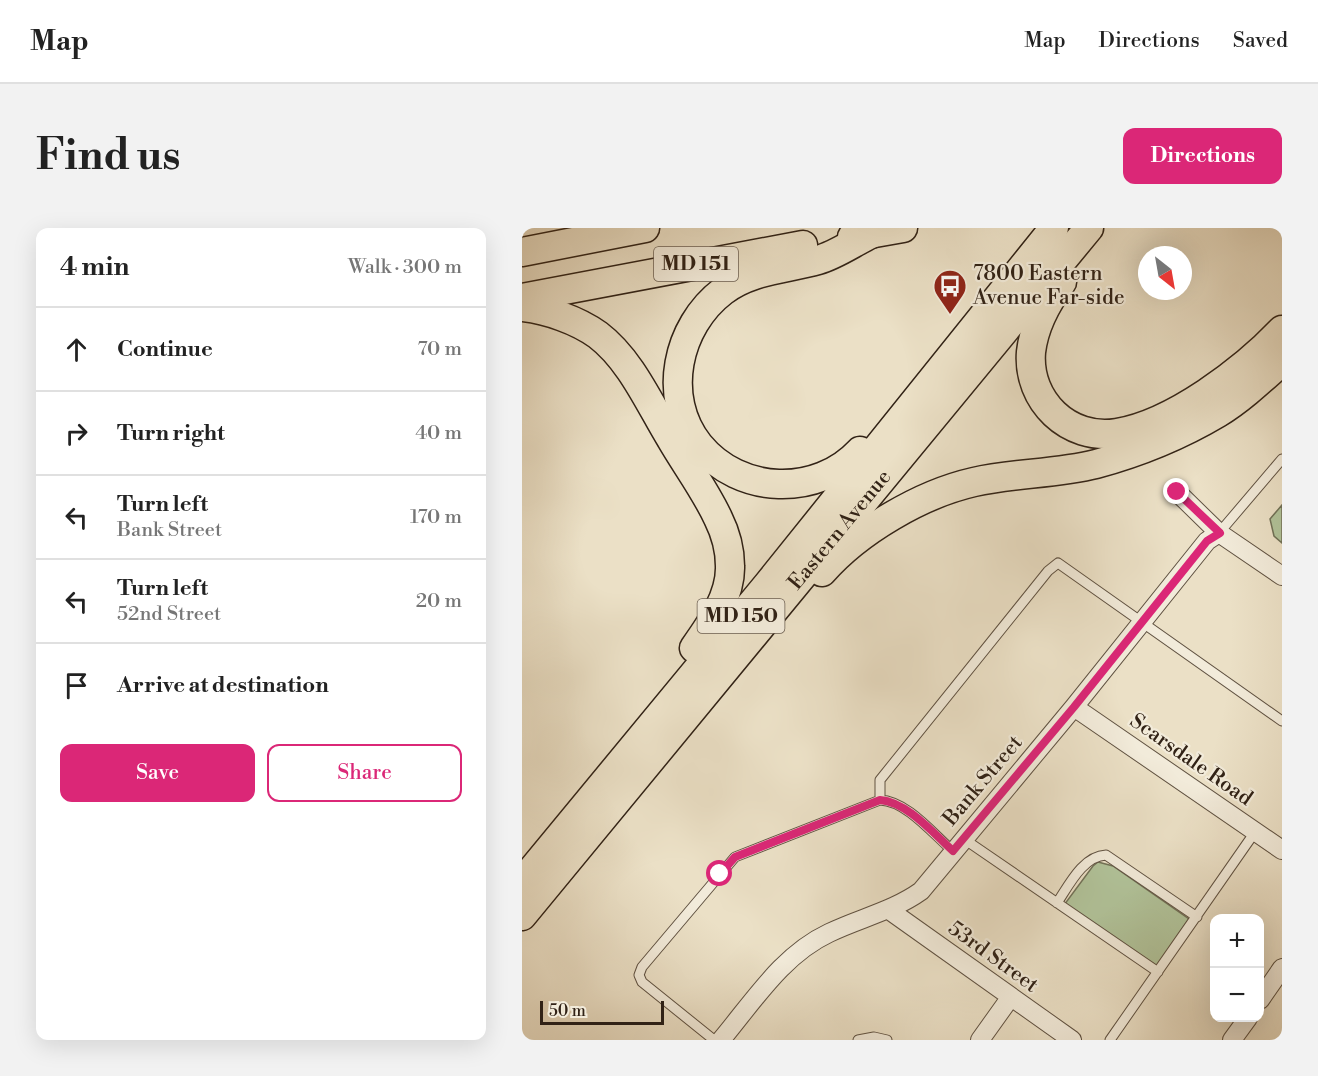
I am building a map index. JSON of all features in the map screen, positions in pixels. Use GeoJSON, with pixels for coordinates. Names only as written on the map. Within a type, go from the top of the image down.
{"type":"FeatureCollection","features":[{"type":"Feature","properties":{"kind":"main road","name":"MD 151"},"geometry":{"type":"LineString","coordinates":[[522,252],[645,228]]}},
{"type":"Feature","properties":{"kind":"main road","name":"MD 151"},"geometry":{"type":"LineString","coordinates":[[522,298],[903,228]]}},
{"type":"Feature","properties":{"kind":"main road","name":"Eastern Avenue"},"geometry":{"type":"LineString","coordinates":[[522,882],[637,744],[1054,228]]}},
{"type":"Feature","properties":{"kind":"main road","name":"Eastern Avenue"},"geometry":{"type":"LineString","coordinates":[[522,916],[1089,228]]}},
{"type":"Feature","properties":{"kind":"main road"},"geometry":{"type":"LineString","coordinates":[[1104,228],[1051,297],[1035,331],[1031,353],[1032,370],[1039,393],[1054,415],[1073,429],[1096,434],[1118,433],[1192,402],[1237,371],[1282,330]]}},
{"type":"Feature","properties":{"kind":"main road"},"geometry":{"type":"LineString","coordinates":[[871,234],[820,260],[754,274],[725,289],[703,308],[692,325],[678,366],[678,390],[684,417],[699,445],[717,462],[738,476],[770,485],[817,480],[849,464],[956,348]]}},
{"type":"Feature","properties":{"kind":"main road"},"geometry":{"type":"LineString","coordinates":[[522,307],[541,310],[573,322],[599,336],[611,346],[635,380],[705,495],[717,517],[729,549],[730,568],[723,599],[713,622],[647,712],[637,744]]}},
{"type":"Feature","properties":{"kind":"main road"},"geometry":{"type":"LineString","coordinates":[[770,613],[799,598],[833,559],[899,511],[973,482],[1068,470],[1150,445],[1219,412],[1282,361]]}},
{"type":"Feature","properties":{"kind":"street"},"geometry":{"type":"LineString","coordinates":[[1177,492],[1220,533],[1282,576]]}},
{"type":"Feature","properties":{"kind":"street","name":"Bank Street"},"geometry":{"type":"LineString","coordinates":[[721,1040],[778,971],[796,954],[828,934],[889,909],[921,891],[1074,707],[1207,541],[1220,533]]}},
{"type":"Feature","properties":{"kind":"street","name":"Scarsdale Road"},"geometry":{"type":"LineString","coordinates":[[1074,707],[1282,850]]}},
{"type":"Feature","properties":{"kind":"street","name":"53rd Street"},"geometry":{"type":"LineString","coordinates":[[889,909],[1010,998],[1072,1040]]}},
{"type":"Feature","properties":{"kind":"street"},"geometry":{"type":"LineString","coordinates":[[1264,994],[1282,968]]}},
{"type":"Feature","properties":{"kind":"street"},"geometry":{"type":"LineString","coordinates":[[980,1040],[1010,998]]}},
{"type":"Feature","properties":{"kind":"street"},"geometry":{"type":"LineString","coordinates":[[1232,1040],[1245,1022]]}},
{"type":"Feature","properties":{"kind":"lane"},"geometry":{"type":"LineString","coordinates":[[1220,533],[1282,459]]}},
{"type":"Feature","properties":{"kind":"lane"},"geometry":{"type":"LineString","coordinates":[[880,800],[880,780],[1048,571],[1058,563],[1072,570],[1141,623],[1282,721]]}},
{"type":"Feature","properties":{"kind":"lane"},"geometry":{"type":"LineString","coordinates":[[714,1040],[642,982],[639,975],[642,967],[735,857],[880,800],[890,801],[958,845],[1057,903],[1158,972]]}},
{"type":"Feature","properties":{"kind":"lane"},"geometry":{"type":"LineString","coordinates":[[1110,1040],[1255,832]]}},
{"type":"Feature","properties":{"kind":"lane"},"geometry":{"type":"LineString","coordinates":[[1057,903],[1088,860],[1096,855],[1106,855],[1197,917]]}},
{"type":"Feature","properties":{"kind":"lane"},"geometry":{"type":"LineString","coordinates":[[858,1040],[874,1036],[887,1040]]}},
{"type":"Feature","properties":{"kind":"green space"},"geometry":{"type":"Polygon","coordinates":[[[1282,505],[1282,543],[1274,536],[1270,519],[1282,505]]]}},
{"type":"Feature","properties":{"kind":"green space"},"geometry":{"type":"Polygon","coordinates":[[[1098,862],[1113,866],[1189,919],[1157,966],[1064,905],[1098,862]]]}},
{"type":"Feature","properties":{"kind":"place","name":"7800 Eastern Avenue Far-side"},"geometry":{"type":"Point","coordinates":[950,315]}},
{"type":"Feature","properties":{"kind":"route"},"geometry":{"type":"LineString","coordinates":[[720,874],[735,857],[880,800],[890,801],[902,808],[953,851],[1074,707],[1207,541],[1220,533],[1177,492]]}}]}
